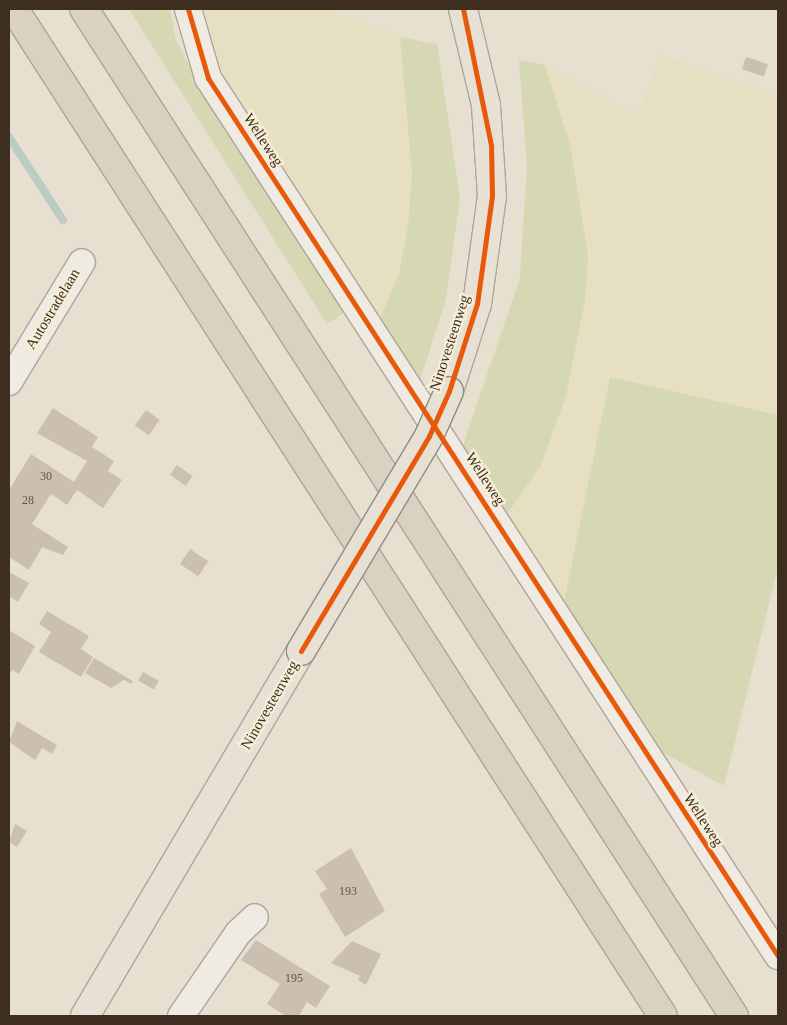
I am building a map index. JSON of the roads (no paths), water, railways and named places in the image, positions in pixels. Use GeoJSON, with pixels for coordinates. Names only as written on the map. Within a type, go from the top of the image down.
{"type":"FeatureCollection","features":[{"type":"Feature","properties":{"kind":"highway"},"geometry":{"type":"LineString","coordinates":[[14,9],[663,1016]]}},
{"type":"Feature","properties":{"kind":"highway"},"geometry":{"type":"LineString","coordinates":[[84,9],[734,1016]]}},
{"type":"Feature","properties":{"kind":"main road","name":"Ninovesteenweg"},"geometry":{"type":"LineString","coordinates":[[85,1016],[429,436],[449,392],[477,304],[492,196],[486,105],[463,9]]}},
{"type":"Feature","properties":{"kind":"street","name":"Welleweg"},"geometry":{"type":"LineString","coordinates":[[188,9],[208,78],[778,956]]}},
{"type":"Feature","properties":{"kind":"street","name":"Autostradelaan"},"geometry":{"type":"LineString","coordinates":[[9,382],[82,262]]}},
{"type":"Feature","properties":{"kind":"street"},"geometry":{"type":"LineString","coordinates":[[181,1016],[238,933],[255,917]]}},
{"type":"Feature","properties":{"kind":"waterway"},"geometry":{"type":"LineString","coordinates":[[9,137],[63,220]]}}]}
